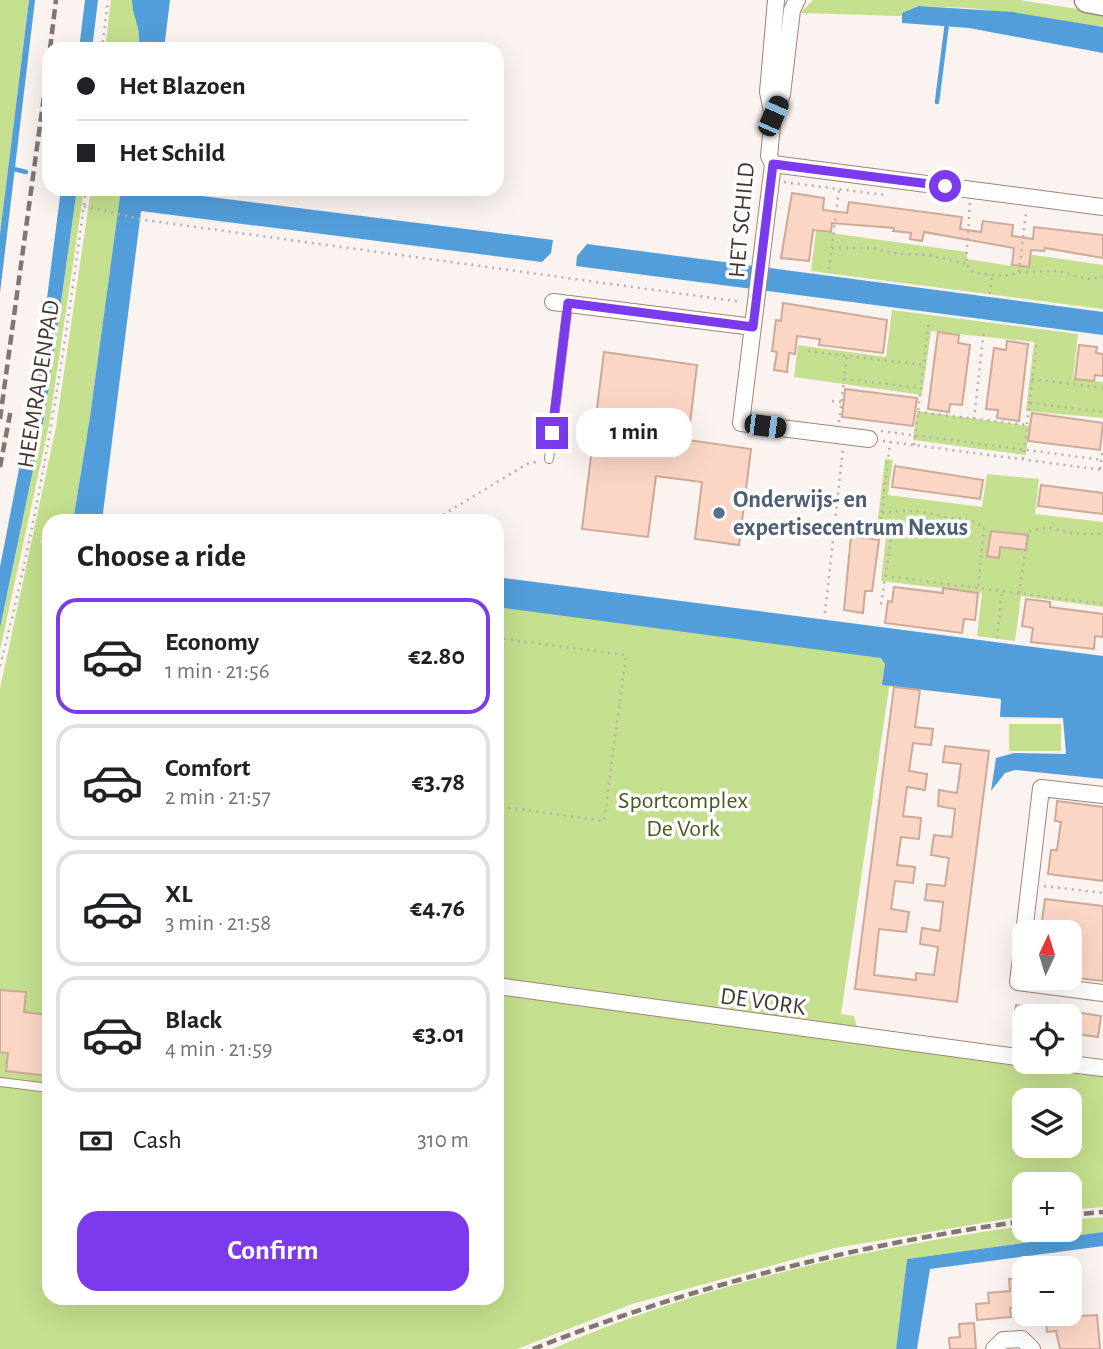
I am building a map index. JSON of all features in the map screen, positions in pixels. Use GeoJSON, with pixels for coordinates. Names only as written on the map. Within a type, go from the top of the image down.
{"type":"FeatureCollection","features":[{"type":"Feature","properties":{"kind":"main road"},"geometry":{"type":"LineString","coordinates":[[1087,0],[1103,3]]}},
{"type":"Feature","properties":{"kind":"street","name":"HET SCHILD"},"geometry":{"type":"LineString","coordinates":[[773,116],[768,92],[776,0]]}},
{"type":"Feature","properties":{"kind":"street","name":"HET SCHILD"},"geometry":{"type":"LineString","coordinates":[[797,0],[792,10],[782,94],[773,116],[769,156],[773,164],[741,423],[841,436],[873,435]]}},
{"type":"Feature","properties":{"kind":"street"},"geometry":{"type":"LineString","coordinates":[[773,164],[840,181],[971,190],[1026,205],[1103,207]]}},
{"type":"Feature","properties":{"kind":"street"},"geometry":{"type":"LineString","coordinates":[[561,302],[753,327]]}},
{"type":"Feature","properties":{"kind":"street"},"geometry":{"type":"LineString","coordinates":[[1026,920],[1041,788],[1103,795]]}},
{"type":"Feature","properties":{"kind":"street","name":"DE VORK"},"geometry":{"type":"LineString","coordinates":[[504,987],[1012,1056]]}},
{"type":"Feature","properties":{"kind":"street"},"geometry":{"type":"LineString","coordinates":[[1080,990],[1103,993]]}},
{"type":"Feature","properties":{"kind":"street"},"geometry":{"type":"LineString","coordinates":[[1082,1065],[1103,1068]]}},
{"type":"Feature","properties":{"kind":"street"},"geometry":{"type":"LineString","coordinates":[[994,1349],[1003,1340],[1022,1339],[1032,1349]]}},
{"type":"Feature","properties":{"kind":"lane"},"geometry":{"type":"LineString","coordinates":[[549,459],[561,302]]}},
{"type":"Feature","properties":{"kind":"lane"},"geometry":{"type":"LineString","coordinates":[[0,1082],[42,1087]]}},
{"type":"Feature","properties":{"kind":"path"},"geometry":{"type":"LineString","coordinates":[[103,42],[108,0]]}},
{"type":"Feature","properties":{"kind":"path"},"geometry":{"type":"LineString","coordinates":[[829,269],[840,181]]}},
{"type":"Feature","properties":{"kind":"path"},"geometry":{"type":"LineString","coordinates":[[781,182],[840,181],[891,196]]}},
{"type":"Feature","properties":{"kind":"path"},"geometry":{"type":"LineString","coordinates":[[966,264],[971,190]]}},
{"type":"Feature","properties":{"kind":"path","name":"HEEMRADENPAD"},"geometry":{"type":"LineString","coordinates":[[0,666],[47,452],[85,196]]}},
{"type":"Feature","properties":{"kind":"path"},"geometry":{"type":"LineString","coordinates":[[1026,205],[1038,214]]}},
{"type":"Feature","properties":{"kind":"path"},"geometry":{"type":"LineString","coordinates":[[1019,272],[1026,205]]}},
{"type":"Feature","properties":{"kind":"path"},"geometry":{"type":"LineString","coordinates":[[84,206],[145,220],[756,300]]}},
{"type":"Feature","properties":{"kind":"path"},"geometry":{"type":"LineString","coordinates":[[832,247],[929,254],[966,264],[974,273],[1012,276],[1019,272],[1058,271],[1086,279],[1103,277]]}},
{"type":"Feature","properties":{"kind":"path"},"geometry":{"type":"LineString","coordinates":[[990,294],[992,274]]}},
{"type":"Feature","properties":{"kind":"path"},"geometry":{"type":"LineString","coordinates":[[914,446],[929,320]]}},
{"type":"Feature","properties":{"kind":"path"},"geometry":{"type":"LineString","coordinates":[[974,419],[984,329]]}},
{"type":"Feature","properties":{"kind":"path"},"geometry":{"type":"LineString","coordinates":[[1023,459],[1037,340]]}},
{"type":"Feature","properties":{"kind":"path"},"geometry":{"type":"LineString","coordinates":[[808,351],[923,365]]}},
{"type":"Feature","properties":{"kind":"path"},"geometry":{"type":"LineString","coordinates":[[825,613],[834,533],[841,402],[847,356]]}},
{"type":"Feature","properties":{"kind":"path"},"geometry":{"type":"LineString","coordinates":[[844,379],[921,388]]}},
{"type":"Feature","properties":{"kind":"path"},"geometry":{"type":"LineString","coordinates":[[1032,379],[1103,388]]}},
{"type":"Feature","properties":{"kind":"path"},"geometry":{"type":"LineString","coordinates":[[832,401],[841,402]]}},
{"type":"Feature","properties":{"kind":"path"},"geometry":{"type":"LineString","coordinates":[[1030,403],[1103,412]]}},
{"type":"Feature","properties":{"kind":"path"},"geometry":{"type":"LineString","coordinates":[[918,412],[1027,425]]}},
{"type":"Feature","properties":{"kind":"path"},"geometry":{"type":"LineString","coordinates":[[873,435],[915,435],[1102,459]]}},
{"type":"Feature","properties":{"kind":"path"},"geometry":{"type":"LineString","coordinates":[[873,435],[890,442],[914,446],[1102,470],[1103,448]]}},
{"type":"Feature","properties":{"kind":"path"},"geometry":{"type":"LineString","coordinates":[[879,537],[890,442]]}},
{"type":"Feature","properties":{"kind":"path"},"geometry":{"type":"LineString","coordinates":[[443,514],[527,464],[549,459]]}},
{"type":"Feature","properties":{"kind":"path"},"geometry":{"type":"LineString","coordinates":[[882,513],[924,510],[943,517],[967,517],[984,527],[978,588]]}},
{"type":"Feature","properties":{"kind":"path"},"geometry":{"type":"LineString","coordinates":[[859,526],[859,535]]}},
{"type":"Feature","properties":{"kind":"path"},"geometry":{"type":"LineString","coordinates":[[1019,593],[1028,532],[1048,527],[1070,533],[1103,534]]}},
{"type":"Feature","properties":{"kind":"path"},"geometry":{"type":"LineString","coordinates":[[834,533],[891,538],[881,605]]}},
{"type":"Feature","properties":{"kind":"path"},"geometry":{"type":"LineString","coordinates":[[885,576],[1103,604]]}},
{"type":"Feature","properties":{"kind":"path"},"geometry":{"type":"LineString","coordinates":[[997,638],[1002,591]]}},
{"type":"Feature","properties":{"kind":"path"},"geometry":{"type":"LineString","coordinates":[[504,639],[626,655],[604,821],[504,808]]}},
{"type":"Feature","properties":{"kind":"path"},"geometry":{"type":"LineString","coordinates":[[1030,884],[1103,893]]}},
{"type":"Feature","properties":{"kind":"green space"},"geometry":{"type":"Polygon","coordinates":[[[0,0],[29,0],[0,234],[0,0]]]}},
{"type":"Feature","properties":{"kind":"green space"},"geometry":{"type":"Polygon","coordinates":[[[111,0],[132,0],[138,42],[106,42],[111,0]]]}},
{"type":"Feature","properties":{"kind":"green space"},"geometry":{"type":"Polygon","coordinates":[[[813,0],[1019,0],[1103,13],[1103,27],[970,8],[919,6],[900,16],[800,13],[813,0]]]}},
{"type":"Feature","properties":{"kind":"green space"},"geometry":{"type":"Polygon","coordinates":[[[76,196],[83,196],[49,425],[0,650],[0,628],[46,408],[76,196]]]}},
{"type":"Feature","properties":{"kind":"green space","name":"Sportcomplex De Vork"},"geometry":{"type":"Polygon","coordinates":[[[90,196],[120,196],[74,514],[42,514],[40,542],[42,1305],[504,1305],[504,603],[894,654],[841,1014],[854,1016],[859,1035],[1012,1060],[1012,1074],[1082,1074],[1082,1065],[1103,1068],[1103,1207],[1082,1209],[1082,1172],[1012,1172],[1012,1218],[835,1248],[632,1304],[517,1349],[0,1349],[0,689],[56,427],[90,196]]]}},
{"type":"Feature","properties":{"kind":"green space"},"geometry":{"type":"Polygon","coordinates":[[[816,231],[967,252],[967,259],[1018,267],[1020,253],[1103,265],[1103,309],[811,271],[816,231]]]}},
{"type":"Feature","properties":{"kind":"green space"},"geometry":{"type":"Polygon","coordinates":[[[892,310],[1078,334],[1073,379],[1103,382],[1103,418],[1026,411],[1034,342],[931,331],[922,395],[794,377],[798,345],[886,357],[892,310]]]}},
{"type":"Feature","properties":{"kind":"green space"},"geometry":{"type":"Polygon","coordinates":[[[917,411],[1029,426],[1026,455],[913,440],[917,411]]]}},
{"type":"Feature","properties":{"kind":"green space"},"geometry":{"type":"Polygon","coordinates":[[[885,459],[893,460],[888,495],[982,507],[987,474],[1039,479],[1035,514],[1103,522],[1103,607],[1021,596],[1015,641],[977,636],[982,593],[881,581],[886,537],[876,535],[885,459]]]}},
{"type":"Feature","properties":{"kind":"green space"},"geometry":{"type":"Polygon","coordinates":[[[1009,724],[1061,724],[1061,751],[1009,751],[1009,724]]]}},
{"type":"Feature","properties":{"kind":"green space"},"geometry":{"type":"Polygon","coordinates":[[[1103,1217],[1103,1232],[1082,1235],[1082,1219],[1103,1217]]]}},
{"type":"Feature","properties":{"kind":"green space"},"geometry":{"type":"Polygon","coordinates":[[[1012,1228],[1012,1242],[1030,1242],[907,1259],[896,1349],[552,1349],[608,1326],[724,1288],[844,1258],[1012,1228]]]}},
{"type":"Feature","properties":{"kind":"water"},"geometry":{"type":"Polygon","coordinates":[[[29,0],[35,0],[0,293],[0,234],[29,0]]]}},
{"type":"Feature","properties":{"kind":"water"},"geometry":{"type":"Polygon","coordinates":[[[85,0],[98,0],[93,42],[80,42],[85,0]]]}},
{"type":"Feature","properties":{"kind":"water"},"geometry":{"type":"Polygon","coordinates":[[[132,0],[170,0],[165,42],[138,42],[132,0]]]}},
{"type":"Feature","properties":{"kind":"water"},"geometry":{"type":"Polygon","coordinates":[[[919,6],[1012,12],[1103,27],[1103,53],[969,28],[902,23],[902,13],[919,6]]]}},
{"type":"Feature","properties":{"kind":"water"},"geometry":{"type":"Polygon","coordinates":[[[60,196],[76,196],[46,408],[0,628],[0,567],[37,376],[60,196]]]}},
{"type":"Feature","properties":{"kind":"water"},"geometry":{"type":"Polygon","coordinates":[[[120,196],[202,196],[553,240],[551,253],[542,262],[141,211],[103,514],[74,514],[120,196]]]}},
{"type":"Feature","properties":{"kind":"water"},"geometry":{"type":"Polygon","coordinates":[[[587,244],[1103,312],[1103,335],[576,266],[577,256],[587,244]]]}},
{"type":"Feature","properties":{"kind":"water"},"geometry":{"type":"Polygon","coordinates":[[[504,578],[1103,656],[1103,779],[1015,770],[1005,773],[991,791],[996,758],[1014,753],[1066,754],[1063,718],[1000,717],[1001,699],[882,685],[885,664],[881,658],[504,608],[504,578]]]}},
{"type":"Feature","properties":{"kind":"water"},"geometry":{"type":"Polygon","coordinates":[[[1103,1232],[1103,1246],[930,1269],[917,1349],[896,1349],[907,1259],[1030,1242],[1082,1242],[1082,1235],[1103,1232]]]}},
{"type":"Feature","properties":{"kind":"building"},"geometry":{"type":"Polygon","coordinates":[[[792,193],[824,198],[823,210],[847,213],[849,202],[962,217],[960,229],[981,232],[983,221],[1013,225],[1012,236],[1033,239],[1034,227],[1103,235],[1103,258],[1045,248],[1044,251],[1031,250],[1029,267],[1012,265],[1014,248],[924,232],[922,241],[910,239],[911,233],[893,231],[894,228],[832,223],[831,232],[813,230],[809,261],[781,258],[792,193]]]}},
{"type":"Feature","properties":{"kind":"building"},"geometry":{"type":"Polygon","coordinates":[[[783,303],[887,320],[883,353],[819,345],[820,339],[797,336],[795,354],[789,353],[787,372],[774,370],[777,352],[772,351],[776,320],[781,321],[783,303]]]}},
{"type":"Feature","properties":{"kind":"building"},"geometry":{"type":"Polygon","coordinates":[[[938,332],[959,335],[958,343],[970,345],[962,405],[950,404],[949,412],[928,409],[938,332]]]}},
{"type":"Feature","properties":{"kind":"building"},"geometry":{"type":"Polygon","coordinates":[[[1007,341],[1028,344],[1019,421],[997,418],[998,410],[986,409],[994,348],[1006,350],[1007,341]]]}},
{"type":"Feature","properties":{"kind":"building"},"geometry":{"type":"Polygon","coordinates":[[[1079,345],[1097,347],[1096,353],[1103,354],[1103,376],[1095,375],[1094,381],[1075,379],[1079,345]]]}},
{"type":"Feature","properties":{"kind":"building"},"geometry":{"type":"Polygon","coordinates":[[[604,352],[697,365],[688,440],[751,449],[739,545],[695,539],[702,482],[656,476],[648,537],[582,529],[604,352]]]}},
{"type":"Feature","properties":{"kind":"building"},"geometry":{"type":"Polygon","coordinates":[[[845,389],[917,398],[913,426],[842,417],[845,389]]]}},
{"type":"Feature","properties":{"kind":"building"},"geometry":{"type":"Polygon","coordinates":[[[1032,413],[1103,423],[1100,450],[1028,441],[1032,413]]]}},
{"type":"Feature","properties":{"kind":"building"},"geometry":{"type":"Polygon","coordinates":[[[895,466],[983,480],[980,499],[892,487],[895,466]]]}},
{"type":"Feature","properties":{"kind":"building"},"geometry":{"type":"Polygon","coordinates":[[[1041,485],[1103,493],[1103,514],[1038,506],[1041,485]]]}},
{"type":"Feature","properties":{"kind":"building"},"geometry":{"type":"Polygon","coordinates":[[[991,531],[1028,535],[1026,550],[1000,547],[999,558],[987,556],[991,531]]]}},
{"type":"Feature","properties":{"kind":"building"},"geometry":{"type":"Polygon","coordinates":[[[851,536],[879,540],[872,591],[865,591],[863,613],[844,610],[851,536]]]}},
{"type":"Feature","properties":{"kind":"building"},"geometry":{"type":"Polygon","coordinates":[[[894,587],[943,593],[943,588],[978,593],[975,620],[964,619],[962,633],[885,623],[888,601],[892,602],[894,587]]]}},
{"type":"Feature","properties":{"kind":"building"},"geometry":{"type":"Polygon","coordinates":[[[1026,599],[1050,602],[1050,607],[1103,614],[1103,637],[1095,636],[1094,649],[1031,642],[1033,628],[1022,626],[1026,599]]]}},
{"type":"Feature","properties":{"kind":"building"},"geometry":{"type":"Polygon","coordinates":[[[894,687],[920,690],[915,727],[933,729],[931,745],[913,743],[909,771],[927,774],[925,790],[907,787],[903,816],[921,818],[919,839],[901,837],[897,865],[915,867],[913,883],[895,881],[891,909],[909,912],[906,932],[879,929],[874,975],[916,980],[916,973],[934,975],[938,947],[920,944],[922,928],[940,931],[943,902],[925,900],[927,884],[945,886],[949,858],[931,855],[934,835],[952,837],[955,809],[938,806],[939,790],[957,793],[961,764],[943,762],[945,746],[989,751],[957,1002],[855,989],[894,687]]]}},
{"type":"Feature","properties":{"kind":"building"},"geometry":{"type":"Polygon","coordinates":[[[1057,801],[1103,807],[1103,881],[1048,874],[1051,850],[1057,850],[1061,822],[1055,821],[1057,801]]]}},
{"type":"Feature","properties":{"kind":"building"},"geometry":{"type":"Polygon","coordinates":[[[1045,899],[1103,906],[1103,981],[1082,979],[1082,920],[1042,920],[1045,899]]]}},
{"type":"Feature","properties":{"kind":"building"},"geometry":{"type":"Polygon","coordinates":[[[0,990],[26,992],[24,1012],[42,1014],[42,1075],[6,1071],[8,1053],[0,1052],[0,990]]]}},
{"type":"Feature","properties":{"kind":"building"},"geometry":{"type":"Polygon","coordinates":[[[1082,1013],[1101,1016],[1098,1037],[1082,1035],[1082,1013]]]}},
{"type":"Feature","properties":{"kind":"building"},"geometry":{"type":"Polygon","coordinates":[[[1009,1279],[1012,1279],[1011,1317],[977,1320],[976,1304],[989,1303],[988,1293],[1010,1291],[1009,1279]]]}},
{"type":"Feature","properties":{"kind":"building"},"geometry":{"type":"Polygon","coordinates":[[[1097,1315],[1100,1349],[1060,1349],[1056,1331],[1047,1332],[1046,1326],[1082,1326],[1082,1316],[1097,1315]]]}},
{"type":"Feature","properties":{"kind":"building"},"geometry":{"type":"Polygon","coordinates":[[[974,1323],[976,1349],[950,1349],[949,1338],[960,1337],[959,1324],[974,1323]]]}},
{"type":"Feature","properties":{"kind":"waterway"},"geometry":{"type":"LineString","coordinates":[[937,102],[947,23]]}},
{"type":"Feature","properties":{"kind":"waterway"},"geometry":{"type":"LineString","coordinates":[[14,169],[26,172]]}},
{"type":"Feature","properties":{"kind":"railway"},"geometry":{"type":"LineString","coordinates":[[51,42],[56,0]]}},
{"type":"Feature","properties":{"kind":"railway"},"geometry":{"type":"LineString","coordinates":[[0,419],[42,110]]}},
{"type":"Feature","properties":{"kind":"railway"},"geometry":{"type":"LineString","coordinates":[[0,467],[11,409]]}},
{"type":"Feature","properties":{"kind":"railway"},"geometry":{"type":"LineString","coordinates":[[1082,1214],[1103,1212]]}},
{"type":"Feature","properties":{"kind":"railway"},"geometry":{"type":"LineString","coordinates":[[533,1349],[653,1306],[775,1270],[899,1242],[1012,1223]]}},
{"type":"Feature","properties":{"kind":"place","name":"Onderwijs- en expertisecentrum Nexus"},"geometry":{"type":"Point","coordinates":[719,513]}},
{"type":"Feature","properties":{"kind":"route"},"geometry":{"type":"LineString","coordinates":[[552,433],[568,303],[753,327],[773,164],[945,186]]}}]}
